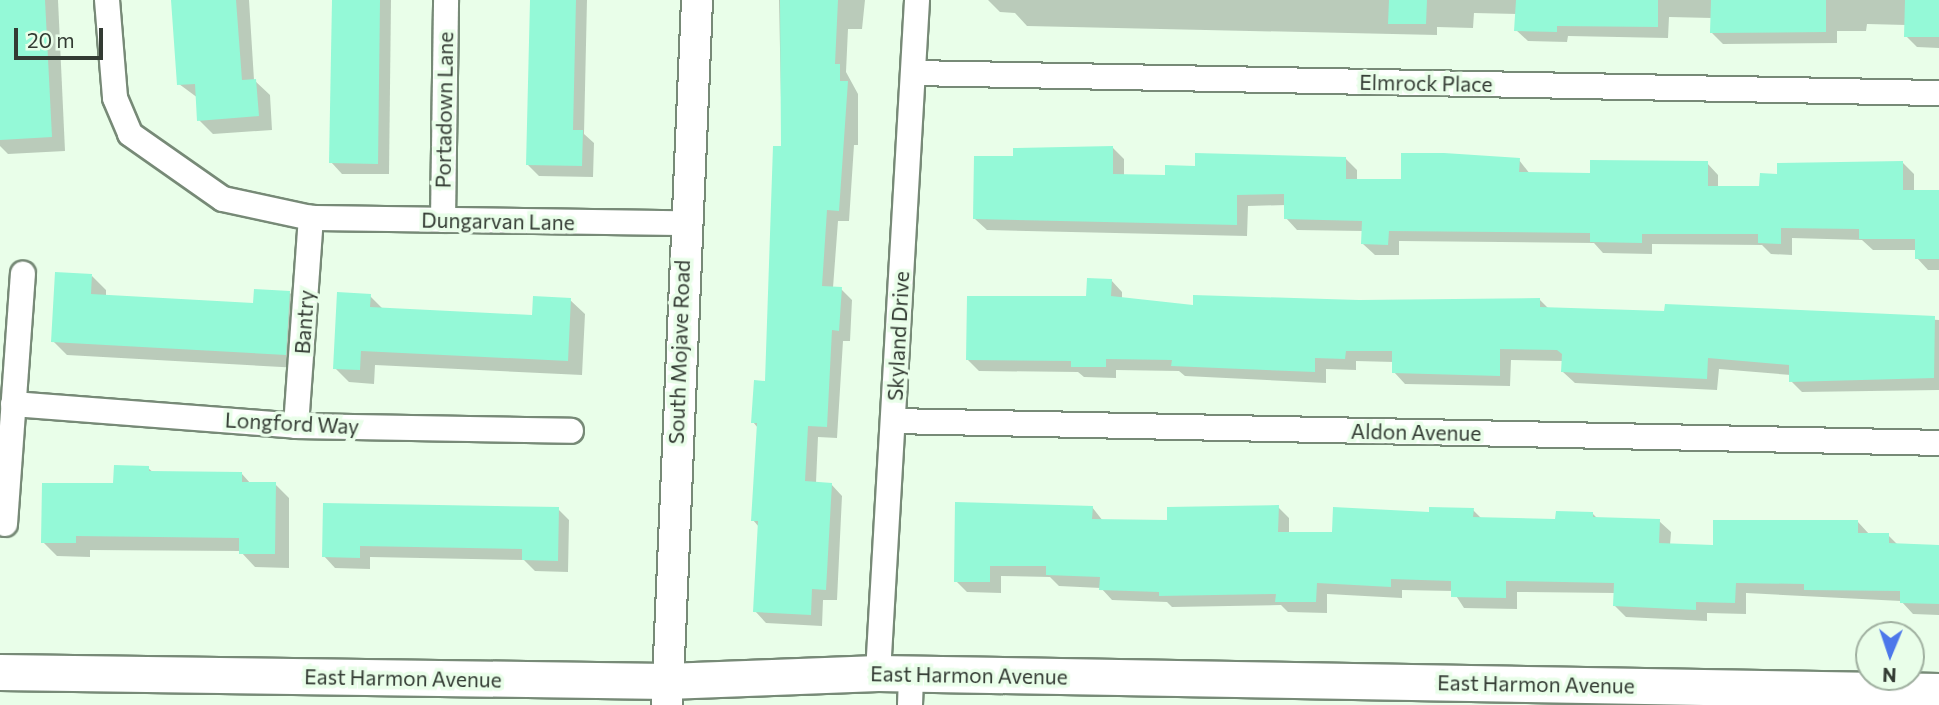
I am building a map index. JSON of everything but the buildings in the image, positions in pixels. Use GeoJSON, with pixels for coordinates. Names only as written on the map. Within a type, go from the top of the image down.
{"type":"FeatureCollection","features":[{"type":"Feature","properties":{"kind":"main road","name":"East Harmon Avenue"},"geometry":{"type":"LineString","coordinates":[[0,672],[667,693],[900,684],[1335,693],[1629,695],[1939,691]]}},
{"type":"Feature","properties":{"kind":"street","name":"Dungarvan Lane"},"geometry":{"type":"LineString","coordinates":[[107,0],[115,98],[130,134],[223,199],[311,218],[684,223]]}},
{"type":"Feature","properties":{"kind":"street","name":"Portadown Lane"},"geometry":{"type":"LineString","coordinates":[[443,220],[446,0]]}},
{"type":"Feature","properties":{"kind":"street","name":"South Mojave Road"},"geometry":{"type":"LineString","coordinates":[[667,693],[684,223],[697,0]]}},
{"type":"Feature","properties":{"kind":"street","name":"Skyland Drive"},"geometry":{"type":"LineString","coordinates":[[900,684],[893,421],[917,0]]}},
{"type":"Feature","properties":{"kind":"street","name":"Elmrock Place"},"geometry":{"type":"LineString","coordinates":[[913,73],[1939,93]]}},
{"type":"Feature","properties":{"kind":"street","name":"Bantry"},"geometry":{"type":"LineString","coordinates":[[296,426],[311,218]]}},
{"type":"Feature","properties":{"kind":"street"},"geometry":{"type":"LineString","coordinates":[[5,524],[23,275]]}},
{"type":"Feature","properties":{"kind":"street","name":"Longford Way"},"geometry":{"type":"LineString","coordinates":[[13,404],[296,426],[571,431]]}},
{"type":"Feature","properties":{"kind":"street","name":"Aldon Avenue"},"geometry":{"type":"LineString","coordinates":[[893,421],[1939,443]]}}]}
